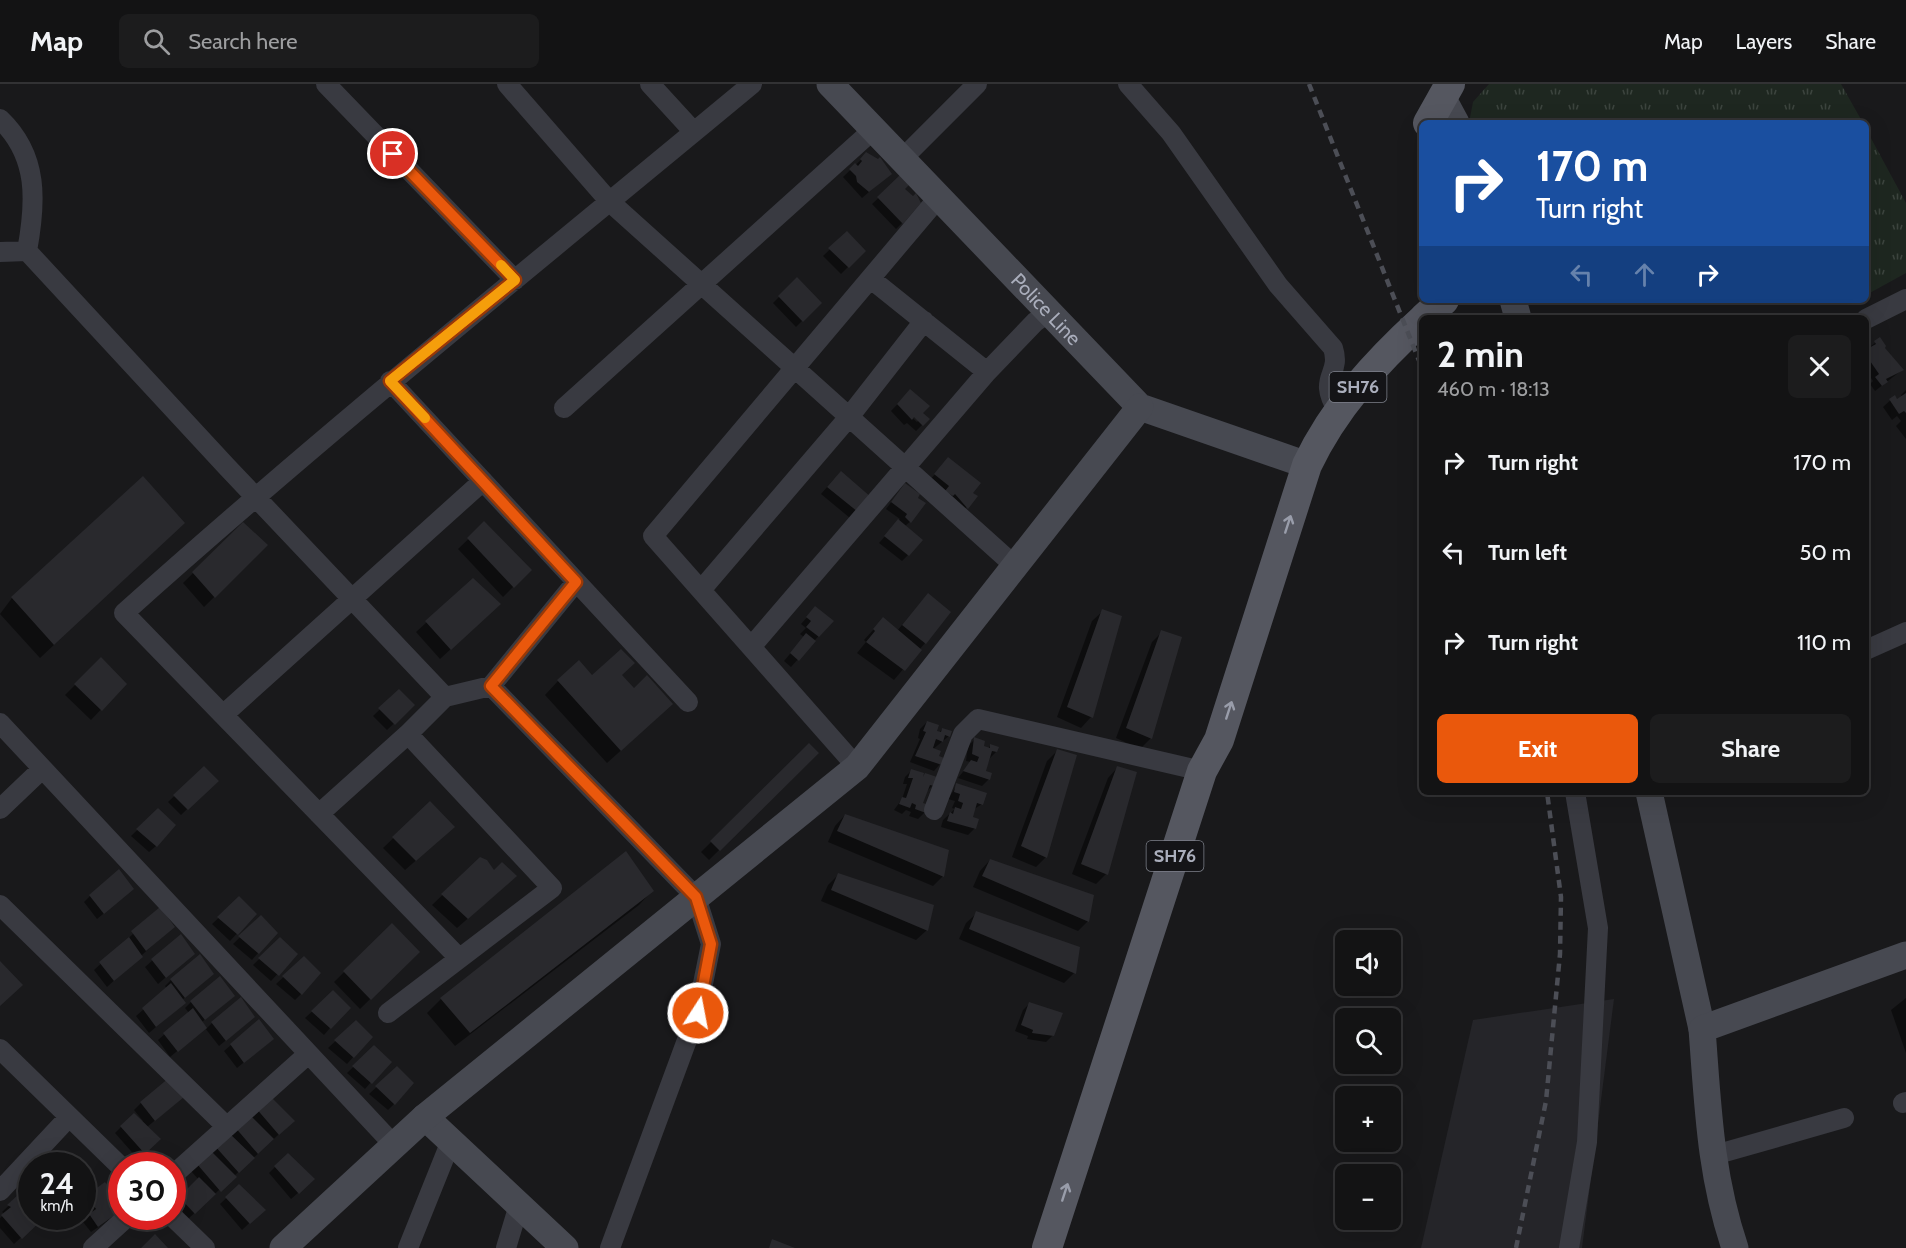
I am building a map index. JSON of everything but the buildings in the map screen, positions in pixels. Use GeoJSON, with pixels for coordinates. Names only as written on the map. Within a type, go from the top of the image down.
{"type":"FeatureCollection","features":[{"type":"Feature","properties":{"kind":"main road"},"geometry":{"type":"LineString","coordinates":[[1430,120],[1446,90]]}},
{"type":"Feature","properties":{"kind":"main road","name":"SH76"},"geometry":{"type":"LineString","coordinates":[[1427,315],[1441,303]]}},
{"type":"Feature","properties":{"kind":"main road","name":"SH76"},"geometry":{"type":"LineString","coordinates":[[1047,1248],[1202,771],[1219,740],[1307,465],[1321,436],[1338,411],[1386,353],[1419,323]]}},
{"type":"Feature","properties":{"kind":"main road","name":"SH76"},"geometry":{"type":"LineString","coordinates":[[1068,1248],[1221,768],[1219,740]]}},
{"type":"Feature","properties":{"kind":"street"},"geometry":{"type":"LineString","coordinates":[[326,84],[515,280]]}},
{"type":"Feature","properties":{"kind":"street"},"geometry":{"type":"LineString","coordinates":[[507,84],[610,202],[1015,566]]}},
{"type":"Feature","properties":{"kind":"street"},"geometry":{"type":"LineString","coordinates":[[650,84],[694,132]]}},
{"type":"Feature","properties":{"kind":"street"},"geometry":{"type":"LineString","coordinates":[[459,958],[124,613],[254,496],[390,381],[752,84]]}},
{"type":"Feature","properties":{"kind":"street","name":"Police Line"},"geometry":{"type":"LineString","coordinates":[[830,84],[1140,407],[1307,465]]}},
{"type":"Feature","properties":{"kind":"street"},"geometry":{"type":"LineString","coordinates":[[902,159],[977,84]]}},
{"type":"Feature","properties":{"kind":"street"},"geometry":{"type":"LineString","coordinates":[[1128,84],[1171,133],[1278,285],[1333,348],[1337,359],[1327,386],[1338,411]]}},
{"type":"Feature","properties":{"kind":"street"},"geometry":{"type":"LineString","coordinates":[[1446,90],[1455,120]]}},
{"type":"Feature","properties":{"kind":"street"},"geometry":{"type":"LineString","coordinates":[[0,119],[26,153],[33,174],[33,217],[27,251]]}},
{"type":"Feature","properties":{"kind":"street"},"geometry":{"type":"LineString","coordinates":[[564,408],[874,129]]}},
{"type":"Feature","properties":{"kind":"street"},"geometry":{"type":"LineString","coordinates":[[856,767],[653,536],[939,197]]}},
{"type":"Feature","properties":{"kind":"street"},"geometry":{"type":"LineString","coordinates":[[0,252],[27,251],[254,496],[445,697]]}},
{"type":"Feature","properties":{"kind":"street"},"geometry":{"type":"LineString","coordinates":[[871,279],[987,372]]}},
{"type":"Feature","properties":{"kind":"street"},"geometry":{"type":"LineString","coordinates":[[1869,317],[1906,298]]}},
{"type":"Feature","properties":{"kind":"street"},"geometry":{"type":"LineString","coordinates":[[751,647],[987,372],[1035,322],[1049,312]]}},
{"type":"Feature","properties":{"kind":"street"},"geometry":{"type":"LineString","coordinates":[[701,590],[849,417],[924,321]]}},
{"type":"Feature","properties":{"kind":"street"},"geometry":{"type":"LineString","coordinates":[[390,381],[688,702]]}},
{"type":"Feature","properties":{"kind":"street"},"geometry":{"type":"LineString","coordinates":[[283,1248],[425,1116],[856,767],[1140,407]]}},
{"type":"Feature","properties":{"kind":"street"},"geometry":{"type":"LineString","coordinates":[[223,715],[483,481]]}},
{"type":"Feature","properties":{"kind":"street"},"geometry":{"type":"LineString","coordinates":[[320,814],[445,697],[491,686],[576,582]]}},
{"type":"Feature","properties":{"kind":"street"},"geometry":{"type":"LineString","coordinates":[[1869,649],[1906,632]]}},
{"type":"Feature","properties":{"kind":"street"},"geometry":{"type":"LineString","coordinates":[[491,686],[696,897],[711,944],[698,1013],[610,1248]]}},
{"type":"Feature","properties":{"kind":"street"},"geometry":{"type":"LineString","coordinates":[[934,810],[963,734],[978,720],[1202,771]]}},
{"type":"Feature","properties":{"kind":"street"},"geometry":{"type":"LineString","coordinates":[[0,723],[307,1055],[393,1144]]}},
{"type":"Feature","properties":{"kind":"street"},"geometry":{"type":"LineString","coordinates":[[388,1013],[552,888],[408,734]]}},
{"type":"Feature","properties":{"kind":"street"},"geometry":{"type":"LineString","coordinates":[[0,809],[42,770]]}},
{"type":"Feature","properties":{"kind":"street"},"geometry":{"type":"LineString","coordinates":[[1569,1248],[1587,1142],[1598,928],[1576,795]]}},
{"type":"Feature","properties":{"kind":"street"},"geometry":{"type":"LineString","coordinates":[[1650,795],[1702,1029],[1711,1156],[1722,1210],[1735,1248]]}},
{"type":"Feature","properties":{"kind":"street"},"geometry":{"type":"LineString","coordinates":[[0,905],[227,1127]]}},
{"type":"Feature","properties":{"kind":"street"},"geometry":{"type":"LineString","coordinates":[[1702,1029],[1906,955]]}},
{"type":"Feature","properties":{"kind":"street"},"geometry":{"type":"LineString","coordinates":[[0,1049],[108,1155]]}},
{"type":"Feature","properties":{"kind":"street"},"geometry":{"type":"LineString","coordinates":[[186,1164],[307,1055]]}},
{"type":"Feature","properties":{"kind":"street"},"geometry":{"type":"LineString","coordinates":[[425,1116],[565,1248]]}},
{"type":"Feature","properties":{"kind":"street"},"geometry":{"type":"LineString","coordinates":[[0,1191],[69,1117]]}},
{"type":"Feature","properties":{"kind":"street"},"geometry":{"type":"LineString","coordinates":[[1711,1156],[1844,1118]]}},
{"type":"Feature","properties":{"kind":"street"},"geometry":{"type":"LineString","coordinates":[[408,1248],[451,1141]]}},
{"type":"Feature","properties":{"kind":"street"},"geometry":{"type":"LineString","coordinates":[[506,1248],[519,1205]]}},
{"type":"Feature","properties":{"kind":"street"},"geometry":{"type":"LineString","coordinates":[[93,1248],[113,1230]]}},
{"type":"Feature","properties":{"kind":"street"},"geometry":{"type":"LineString","coordinates":[[186,1230],[205,1248]]}},
{"type":"Feature","properties":{"kind":"shaded area"},"geometry":{"type":"Polygon","coordinates":[[[1614,999],[1582,1248],[1421,1248],[1473,1020],[1614,999]]]}},
{"type":"Feature","properties":{"kind":"green space"},"geometry":{"type":"Polygon","coordinates":[[[1489,84],[1841,84],[1861,120],[1470,120],[1473,102],[1489,84]]]}},
{"type":"Feature","properties":{"kind":"green space"},"geometry":{"type":"Polygon","coordinates":[[[1869,135],[1906,203],[1906,273],[1869,293],[1869,135]]]}},
{"type":"Feature","properties":{"kind":"railway"},"geometry":{"type":"LineString","coordinates":[[1309,84],[1419,360]]}},
{"type":"Feature","properties":{"kind":"railway"},"geometry":{"type":"LineString","coordinates":[[1516,1248],[1546,1101],[1560,954],[1561,897],[1547,795]]}},
{"type":"Feature","properties":{"kind":"slow traffic"},"geometry":{"type":"LineString","coordinates":[[425,418],[390,381],[515,280],[501,265]]}},
{"type":"Feature","properties":{"kind":"route"},"geometry":{"type":"LineString","coordinates":[[393,154],[515,280],[390,381],[576,582],[491,686],[696,897],[711,944],[698,1013]]}}]}
